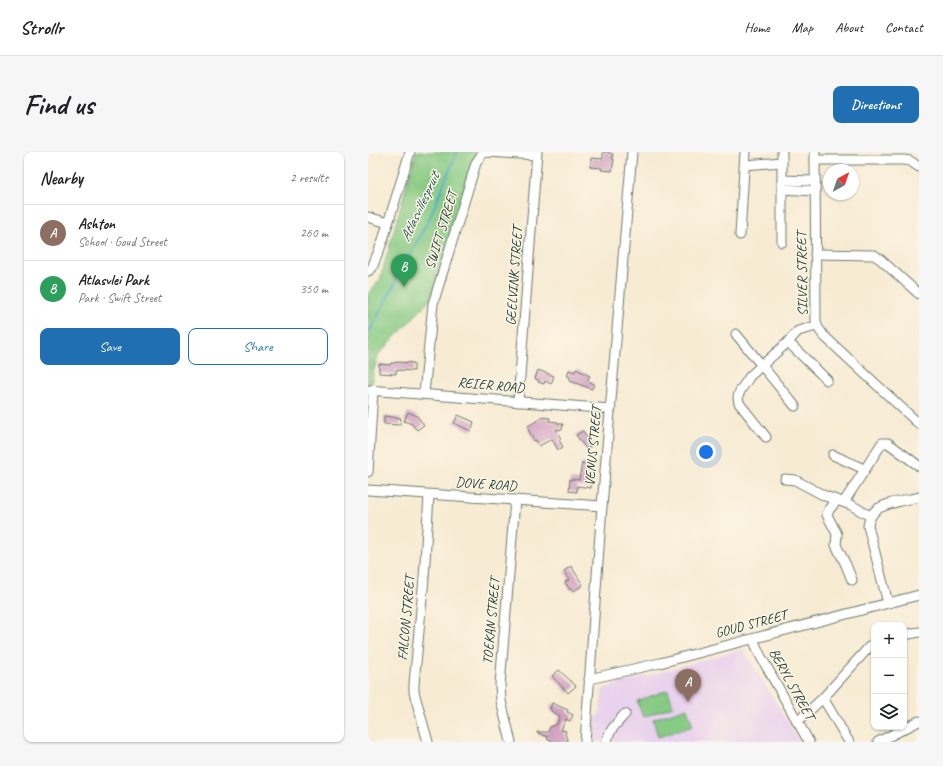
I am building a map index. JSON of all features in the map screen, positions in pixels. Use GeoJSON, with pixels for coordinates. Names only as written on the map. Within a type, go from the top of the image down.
{"type":"FeatureCollection","features":[{"type":"Feature","properties":{"kind":"street"},"geometry":{"type":"LineString","coordinates":[[368,271],[372,268],[388,223],[410,152]]}},
{"type":"Feature","properties":{"kind":"street","name":"SWIFT STREET"},"geometry":{"type":"LineString","coordinates":[[424,394],[433,304],[476,163],[482,154],[487,152],[536,154]]}},
{"type":"Feature","properties":{"kind":"street","name":"VENUS STREET"},"geometry":{"type":"LineString","coordinates":[[585,742],[602,506],[632,152]]}},
{"type":"Feature","properties":{"kind":"street"},"geometry":{"type":"LineString","coordinates":[[740,236],[746,152]]}},
{"type":"Feature","properties":{"kind":"street"},"geometry":{"type":"LineString","coordinates":[[782,152],[782,242]]}},
{"type":"Feature","properties":{"kind":"street","name":"GEELVINK STREET"},"geometry":{"type":"LineString","coordinates":[[518,402],[536,154]]}},
{"type":"Feature","properties":{"kind":"street"},"geometry":{"type":"LineString","coordinates":[[815,156],[904,160],[910,161],[919,167]]}},
{"type":"Feature","properties":{"kind":"street","name":"SILVER STREET"},"geometry":{"type":"LineString","coordinates":[[815,156],[817,326],[823,335],[919,424]]}},
{"type":"Feature","properties":{"kind":"street"},"geometry":{"type":"LineString","coordinates":[[745,165],[782,162]]}},
{"type":"Feature","properties":{"kind":"street"},"geometry":{"type":"LineString","coordinates":[[782,185],[815,186]]}},
{"type":"Feature","properties":{"kind":"street"},"geometry":{"type":"LineString","coordinates":[[368,217],[388,223]]}},
{"type":"Feature","properties":{"kind":"street"},"geometry":{"type":"LineString","coordinates":[[815,254],[874,255],[919,294]]}},
{"type":"Feature","properties":{"kind":"street"},"geometry":{"type":"LineString","coordinates":[[766,437],[739,403],[738,397],[740,391],[750,376],[798,331],[817,326]]}},
{"type":"Feature","properties":{"kind":"street"},"geometry":{"type":"LineString","coordinates":[[736,334],[795,406]]}},
{"type":"Feature","properties":{"kind":"street"},"geometry":{"type":"LineString","coordinates":[[788,342],[827,380]]}},
{"type":"Feature","properties":{"kind":"street"},"geometry":{"type":"LineString","coordinates":[[368,472],[371,390]]}},
{"type":"Feature","properties":{"kind":"street","name":"REIER ROAD"},"geometry":{"type":"LineString","coordinates":[[371,390],[611,409]]}},
{"type":"Feature","properties":{"kind":"street"},"geometry":{"type":"LineString","coordinates":[[852,580],[836,545],[837,534],[827,515],[829,510],[841,501],[882,443],[888,443],[919,466]]}},
{"type":"Feature","properties":{"kind":"street"},"geometry":{"type":"LineString","coordinates":[[833,455],[864,469]]}},
{"type":"Feature","properties":{"kind":"street"},"geometry":{"type":"LineString","coordinates":[[785,479],[795,480],[851,505],[870,516]]}},
{"type":"Feature","properties":{"kind":"street","name":"DOVE ROAD"},"geometry":{"type":"LineString","coordinates":[[368,490],[602,506]]}},
{"type":"Feature","properties":{"kind":"street","name":"FALCON STREET"},"geometry":{"type":"LineString","coordinates":[[428,742],[414,692],[414,684],[424,578],[429,495]]}},
{"type":"Feature","properties":{"kind":"street"},"geometry":{"type":"LineString","coordinates":[[888,603],[868,526],[870,516],[877,508],[919,497]]}},
{"type":"Feature","properties":{"kind":"street","name":"TOEKAN STREET"},"geometry":{"type":"LineString","coordinates":[[511,742],[502,708],[500,685],[515,500]]}},
{"type":"Feature","properties":{"kind":"street","name":"GOUD STREET"},"geometry":{"type":"LineString","coordinates":[[590,679],[752,639],[919,595]]}},
{"type":"Feature","properties":{"kind":"street"},"geometry":{"type":"LineString","coordinates":[[907,634],[919,632]]}},
{"type":"Feature","properties":{"kind":"street","name":"BERYL STREET"},"geometry":{"type":"LineString","coordinates":[[752,639],[809,742]]}},
{"type":"Feature","properties":{"kind":"street"},"geometry":{"type":"LineString","coordinates":[[797,722],[823,698],[871,646]]}},
{"type":"Feature","properties":{"kind":"street"},"geometry":{"type":"LineString","coordinates":[[823,698],[849,742]]}},
{"type":"Feature","properties":{"kind":"street"},"geometry":{"type":"LineString","coordinates":[[607,742],[614,726],[625,714]]}},
{"type":"Feature","properties":{"kind":"street"},"geometry":{"type":"LineString","coordinates":[[907,725],[919,721]]}},
{"type":"Feature","properties":{"kind":"street"},"geometry":{"type":"LineString","coordinates":[[878,742],[898,730]]}},
{"type":"Feature","properties":{"kind":"shaded area"},"geometry":{"type":"Polygon","coordinates":[[[743,649],[800,742],[593,742],[594,720],[600,713],[602,691],[607,687],[743,649]]]}},
{"type":"Feature","properties":{"kind":"green space"},"geometry":{"type":"Polygon","coordinates":[[[416,152],[476,152],[430,300],[378,355],[373,374],[368,410],[368,294],[380,280],[416,152]]]}},
{"type":"Feature","properties":{"kind":"green space"},"geometry":{"type":"Polygon","coordinates":[[[668,690],[673,706],[643,717],[637,701],[668,690]]]}},
{"type":"Feature","properties":{"kind":"green space"},"geometry":{"type":"Polygon","coordinates":[[[687,708],[693,726],[658,737],[653,719],[687,708]]]}},
{"type":"Feature","properties":{"kind":"building"},"geometry":{"type":"Polygon","coordinates":[[[603,152],[613,154],[612,159],[614,159],[612,171],[590,167],[591,158],[603,159],[603,152]]]}},
{"type":"Feature","properties":{"kind":"building"},"geometry":{"type":"Polygon","coordinates":[[[391,363],[414,363],[414,371],[396,370],[396,374],[379,373],[379,364],[390,365],[391,363]]]}},
{"type":"Feature","properties":{"kind":"building"},"geometry":{"type":"Polygon","coordinates":[[[576,369],[590,376],[587,380],[594,384],[592,389],[570,381],[570,377],[567,376],[569,370],[575,372],[576,369]]]}},
{"type":"Feature","properties":{"kind":"building"},"geometry":{"type":"Polygon","coordinates":[[[538,370],[554,376],[551,384],[545,381],[544,384],[535,379],[538,370]]]}},
{"type":"Feature","properties":{"kind":"building"},"geometry":{"type":"Polygon","coordinates":[[[408,412],[417,416],[424,425],[417,430],[412,424],[404,421],[408,412]]]}},
{"type":"Feature","properties":{"kind":"building"},"geometry":{"type":"Polygon","coordinates":[[[458,415],[474,422],[471,431],[454,423],[458,415]]]}},
{"type":"Feature","properties":{"kind":"building"},"geometry":{"type":"Polygon","coordinates":[[[384,416],[401,418],[400,425],[384,424],[384,416]]]}},
{"type":"Feature","properties":{"kind":"building"},"geometry":{"type":"Polygon","coordinates":[[[540,417],[550,418],[549,421],[563,424],[562,430],[556,429],[563,447],[558,450],[552,439],[539,446],[536,440],[534,441],[528,426],[540,419],[540,417]]]}},
{"type":"Feature","properties":{"kind":"building"},"geometry":{"type":"Polygon","coordinates":[[[583,431],[591,446],[586,449],[576,435],[583,431]]]}},
{"type":"Feature","properties":{"kind":"building"},"geometry":{"type":"Polygon","coordinates":[[[582,463],[593,465],[591,488],[577,486],[577,492],[569,491],[570,479],[579,480],[582,463]]]}},
{"type":"Feature","properties":{"kind":"building"},"geometry":{"type":"Polygon","coordinates":[[[571,566],[583,585],[574,591],[571,589],[570,590],[565,582],[569,580],[564,571],[571,566]]]}},
{"type":"Feature","properties":{"kind":"building"},"geometry":{"type":"Polygon","coordinates":[[[559,670],[576,686],[568,693],[552,676],[559,670]]]}},
{"type":"Feature","properties":{"kind":"building"},"geometry":{"type":"Polygon","coordinates":[[[552,703],[568,710],[567,712],[573,715],[570,721],[566,719],[561,730],[566,731],[565,734],[568,742],[553,742],[547,739],[548,737],[537,733],[548,732],[550,727],[557,724],[560,716],[551,711],[550,709],[552,703]]]}},
{"type":"Feature","properties":{"kind":"waterway","name":"Atlasvillespruit"},"geometry":{"type":"LineString","coordinates":[[368,334],[430,217],[457,152]]}},
{"type":"Feature","properties":{"kind":"place","name":"Atlasvlei Park"},"geometry":{"type":"Point","coordinates":[404,287]}},
{"type":"Feature","properties":{"kind":"place","name":"Ashton"},"geometry":{"type":"Point","coordinates":[688,702]}}]}
